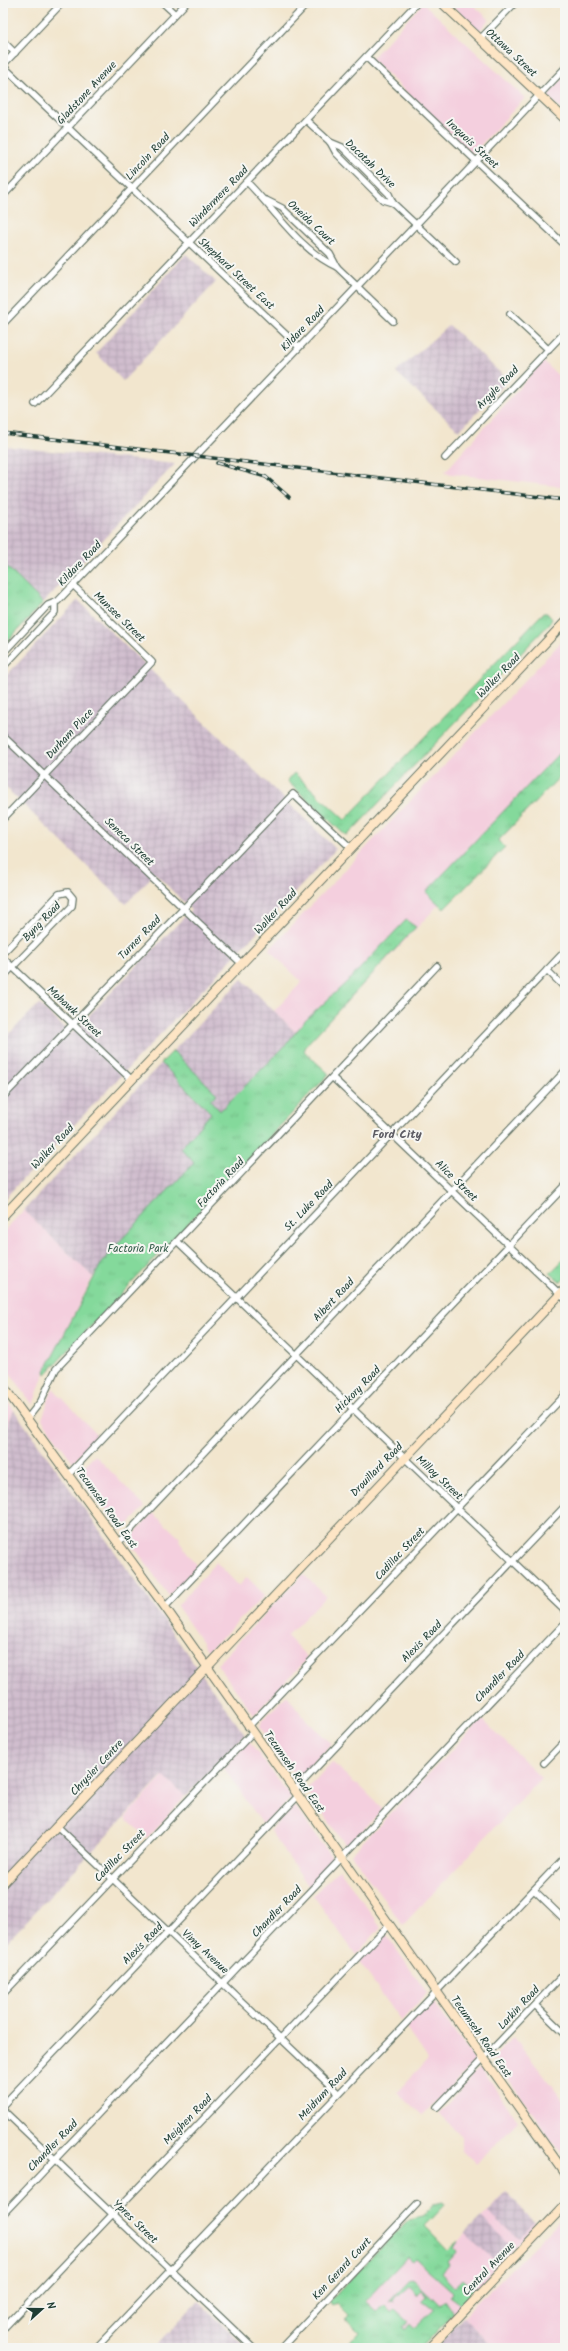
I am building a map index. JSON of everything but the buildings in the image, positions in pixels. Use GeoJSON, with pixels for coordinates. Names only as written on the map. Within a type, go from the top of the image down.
{"type":"FeatureCollection","features":[{"type":"Feature","properties":{"kind":"main road","name":"Ottawa Street"},"geometry":{"type":"LineString","coordinates":[[442,3],[565,119]]}},
{"type":"Feature","properties":{"kind":"main road","name":"Walker Road"},"geometry":{"type":"LineString","coordinates":[[3,1216],[565,622]]}},
{"type":"Feature","properties":{"kind":"main road","name":"Drouillard Road"},"geometry":{"type":"LineString","coordinates":[[206,1668],[404,1458],[563,1294]]}},
{"type":"Feature","properties":{"kind":"main road","name":"Tecumseh Road East"},"geometry":{"type":"LineString","coordinates":[[3,1386],[165,1607],[206,1668],[565,2173]]}},
{"type":"Feature","properties":{"kind":"main road","name":"Chrysler Centre"},"geometry":{"type":"LineString","coordinates":[[3,1883],[206,1668]]}},
{"type":"Feature","properties":{"kind":"main road","name":"Central Avenue"},"geometry":{"type":"LineString","coordinates":[[429,2348],[565,2205]]}},
{"type":"Feature","properties":{"kind":"street"},"geometry":{"type":"LineString","coordinates":[[3,66],[62,3]]}},
{"type":"Feature","properties":{"kind":"street"},"geometry":{"type":"LineString","coordinates":[[163,3],[175,14]]}},
{"type":"Feature","properties":{"kind":"street","name":"Gladstone Avenue"},"geometry":{"type":"LineString","coordinates":[[3,196],[186,3]]}},
{"type":"Feature","properties":{"kind":"street","name":"Lincoln Road"},"geometry":{"type":"LineString","coordinates":[[3,324],[308,3]]}},
{"type":"Feature","properties":{"kind":"street","name":"Windermere Road"},"geometry":{"type":"LineString","coordinates":[[35,404],[417,3]]}},
{"type":"Feature","properties":{"kind":"street"},"geometry":{"type":"LineString","coordinates":[[480,39],[515,3]]}},
{"type":"Feature","properties":{"kind":"street"},"geometry":{"type":"LineString","coordinates":[[3,41],[15,53]]}},
{"type":"Feature","properties":{"kind":"street","name":"Iroquois Street"},"geometry":{"type":"LineString","coordinates":[[366,57],[565,245]]}},
{"type":"Feature","properties":{"kind":"street","name":"Shephard Street East"},"geometry":{"type":"LineString","coordinates":[[3,66],[299,347]]}},
{"type":"Feature","properties":{"kind":"street","name":"Kildare Road"},"geometry":{"type":"LineString","coordinates":[[3,653],[48,605],[55,604],[73,586],[565,68]]}},
{"type":"Feature","properties":{"kind":"street","name":"Dacotah Drive"},"geometry":{"type":"LineString","coordinates":[[306,120],[330,142],[336,153],[383,200],[393,203]]}},
{"type":"Feature","properties":{"kind":"street","name":"Dacotah Drive"},"geometry":{"type":"LineString","coordinates":[[330,142],[342,147],[389,194],[393,203],[456,262]]}},
{"type":"Feature","properties":{"kind":"street","name":"Oneida Court"},"geometry":{"type":"LineString","coordinates":[[247,182],[266,200],[274,214],[323,260],[337,267],[393,321]]}},
{"type":"Feature","properties":{"kind":"street","name":"Oneida Court"},"geometry":{"type":"LineString","coordinates":[[266,200],[282,208],[330,254],[337,267]]}},
{"type":"Feature","properties":{"kind":"street"},"geometry":{"type":"LineString","coordinates":[[510,314],[548,350]]}},
{"type":"Feature","properties":{"kind":"street","name":"Argyle Road"},"geometry":{"type":"LineString","coordinates":[[445,458],[565,332]]}},
{"type":"Feature","properties":{"kind":"street","name":"Munsee Street"},"geometry":{"type":"LineString","coordinates":[[73,586],[152,662]]}},
{"type":"Feature","properties":{"kind":"street","name":"Kildare Road"},"geometry":{"type":"LineString","coordinates":[[3,667],[55,612],[55,604]]}},
{"type":"Feature","properties":{"kind":"street","name":"Durham Place"},"geometry":{"type":"LineString","coordinates":[[3,819],[152,662]]}},
{"type":"Feature","properties":{"kind":"street","name":"Seneca Street"},"geometry":{"type":"LineString","coordinates":[[3,736],[242,964]]}},
{"type":"Feature","properties":{"kind":"street","name":"Turner Road"},"geometry":{"type":"LineString","coordinates":[[3,1097],[72,1023],[293,794],[351,848]]}},
{"type":"Feature","properties":{"kind":"street","name":"Byng Road"},"geometry":{"type":"LineString","coordinates":[[3,952],[59,894],[68,892],[71,894],[73,898],[72,906],[3,977]]}},
{"type":"Feature","properties":{"kind":"street","name":"St. Luke Road"},"geometry":{"type":"LineString","coordinates":[[68,1475],[565,951]]}},
{"type":"Feature","properties":{"kind":"street","name":"Mohawk Street"},"geometry":{"type":"LineString","coordinates":[[3,958],[132,1080]]}},
{"type":"Feature","properties":{"kind":"street","name":"Factoria Road"},"geometry":{"type":"LineString","coordinates":[[27,1419],[41,1400],[56,1369],[178,1242],[437,966]]}},
{"type":"Feature","properties":{"kind":"street"},"geometry":{"type":"LineString","coordinates":[[547,970],[565,988]]}},
{"type":"Feature","properties":{"kind":"street","name":"Albert Road"},"geometry":{"type":"LineString","coordinates":[[118,1543],[565,1071]]}},
{"type":"Feature","properties":{"kind":"street","name":"Alice Street"},"geometry":{"type":"LineString","coordinates":[[333,1078],[451,1191],[563,1294]]}},
{"type":"Feature","properties":{"kind":"street","name":"Hickory Road"},"geometry":{"type":"LineString","coordinates":[[165,1607],[565,1186]]}},
{"type":"Feature","properties":{"kind":"street","name":"Milloy Street"},"geometry":{"type":"LineString","coordinates":[[178,1242],[565,1611]]}},
{"type":"Feature","properties":{"kind":"street","name":"Cadillac Street"},"geometry":{"type":"LineString","coordinates":[[3,1994],[113,1879],[250,1730],[565,1394]]}},
{"type":"Feature","properties":{"kind":"street","name":"Alexis Road"},"geometry":{"type":"LineString","coordinates":[[3,2105],[168,1932],[512,1561],[565,1506]]}},
{"type":"Feature","properties":{"kind":"street","name":"Chandler Road"},"geometry":{"type":"LineString","coordinates":[[3,2214],[565,1623]]}},
{"type":"Feature","properties":{"kind":"street"},"geometry":{"type":"LineString","coordinates":[[544,1763],[565,1741]]}},
{"type":"Feature","properties":{"kind":"street","name":"Vimy Avenue"},"geometry":{"type":"LineString","coordinates":[[57,1826],[338,2093]]}},
{"type":"Feature","properties":{"kind":"street","name":"Meldrum Road"},"geometry":{"type":"LineString","coordinates":[[96,2348],[565,1857]]}},
{"type":"Feature","properties":{"kind":"street"},"geometry":{"type":"LineString","coordinates":[[534,1890],[565,1920]]}},
{"type":"Feature","properties":{"kind":"street","name":"Meighen Road"},"geometry":{"type":"LineString","coordinates":[[3,2329],[280,2038],[389,1926]]}},
{"type":"Feature","properties":{"kind":"street","name":"Larkin Road"},"geometry":{"type":"LineString","coordinates":[[437,2107],[565,1973]]}},
{"type":"Feature","properties":{"kind":"street"},"geometry":{"type":"LineString","coordinates":[[535,2005],[565,2034]]}},
{"type":"Feature","properties":{"kind":"street","name":"Ypres Street"},"geometry":{"type":"LineString","coordinates":[[3,2110],[253,2348]]}},
{"type":"Feature","properties":{"kind":"street","name":"Ken Gerard Court"},"geometry":{"type":"LineString","coordinates":[[281,2348],[417,2204]]}},
{"type":"Feature","properties":{"kind":"shaded area"},"geometry":{"type":"Polygon","coordinates":[[[423,3],[525,98],[472,154],[371,59],[423,3]]]}},
{"type":"Feature","properties":{"kind":"shaded area"},"geometry":{"type":"Polygon","coordinates":[[[450,3],[471,3],[489,19],[479,31],[450,3]]]}},
{"type":"Feature","properties":{"kind":"shaded area"},"geometry":{"type":"Polygon","coordinates":[[[565,76],[565,112],[547,96],[565,76]]]}},
{"type":"Feature","properties":{"kind":"shaded area"},"geometry":{"type":"Polygon","coordinates":[[[186,254],[216,282],[123,381],[96,353],[186,254]]]}},
{"type":"Feature","properties":{"kind":"shaded area"},"geometry":{"type":"Polygon","coordinates":[[[449,325],[508,380],[459,431],[396,372],[449,325]]]}},
{"type":"Feature","properties":{"kind":"shaded area"},"geometry":{"type":"Polygon","coordinates":[[[543,361],[565,382],[565,487],[444,473],[543,361]]]}},
{"type":"Feature","properties":{"kind":"shaded area"},"geometry":{"type":"Polygon","coordinates":[[[3,446],[175,464],[43,603],[3,563],[3,446]]]}},
{"type":"Feature","properties":{"kind":"shaded area"},"geometry":{"type":"Polygon","coordinates":[[[78,600],[336,849],[3,1200],[3,1040],[39,1004],[71,1034],[191,910],[155,873],[126,904],[3,785],[3,679],[78,600]]]}},
{"type":"Feature","properties":{"kind":"shaded area"},"geometry":{"type":"Polygon","coordinates":[[[564,639],[565,771],[307,1044],[274,1011],[302,982],[269,950],[564,639]]]}},
{"type":"Feature","properties":{"kind":"shaded area"},"geometry":{"type":"Polygon","coordinates":[[[242,979],[307,1044],[304,1051],[120,1241],[93,1277],[24,1210],[125,1101],[242,979]]]}},
{"type":"Feature","properties":{"kind":"shaded area"},"geometry":{"type":"Polygon","coordinates":[[[24,1210],[93,1277],[45,1371],[33,1405],[3,1363],[3,1232],[24,1210]]]}},
{"type":"Feature","properties":{"kind":"shaded area"},"geometry":{"type":"Polygon","coordinates":[[[53,1388],[98,1436],[73,1462],[42,1419],[53,1388]]]}},
{"type":"Feature","properties":{"kind":"shaded area"},"geometry":{"type":"Polygon","coordinates":[[[3,1397],[14,1410],[3,1436],[3,1397]]]}},
{"type":"Feature","properties":{"kind":"shaded area"},"geometry":{"type":"Polygon","coordinates":[[[14,1410],[245,1735],[186,1796],[163,1776],[3,1946],[3,1436],[14,1410]]]}},
{"type":"Feature","properties":{"kind":"shaded area"},"geometry":{"type":"Polygon","coordinates":[[[95,1455],[145,1507],[122,1531],[79,1471],[95,1455]]]}},
{"type":"Feature","properties":{"kind":"shaded area"},"geometry":{"type":"Polygon","coordinates":[[[153,1513],[180,1538],[179,1540],[197,1567],[169,1596],[129,1540],[153,1513]]]}},
{"type":"Feature","properties":{"kind":"shaded area"},"geometry":{"type":"Polygon","coordinates":[[[216,1562],[239,1586],[247,1577],[265,1595],[208,1651],[177,1606],[216,1562]]]}},
{"type":"Feature","properties":{"kind":"shaded area"},"geometry":{"type":"Polygon","coordinates":[[[303,1574],[326,1596],[287,1636],[308,1658],[254,1715],[217,1664],[303,1574]]]}},
{"type":"Feature","properties":{"kind":"shaded area"},"geometry":{"type":"Polygon","coordinates":[[[287,1695],[306,1720],[332,1744],[300,1777],[295,1776],[260,1727],[262,1720],[287,1695]]]}},
{"type":"Feature","properties":{"kind":"shaded area"},"geometry":{"type":"Polygon","coordinates":[[[482,1719],[541,1778],[403,1925],[351,1854],[482,1719]]]}},
{"type":"Feature","properties":{"kind":"shaded area"},"geometry":{"type":"Polygon","coordinates":[[[249,1741],[291,1798],[264,1826],[224,1768],[249,1741]]]}},
{"type":"Feature","properties":{"kind":"shaded area"},"geometry":{"type":"Polygon","coordinates":[[[332,1762],[352,1781],[351,1783],[358,1784],[383,1809],[347,1847],[306,1790],[332,1762]]]}},
{"type":"Feature","properties":{"kind":"shaded area"},"geometry":{"type":"Polygon","coordinates":[[[164,1776],[186,1796],[147,1838],[125,1818],[164,1776]]]}},
{"type":"Feature","properties":{"kind":"shaded area"},"geometry":{"type":"Polygon","coordinates":[[[294,1805],[334,1861],[310,1888],[270,1831],[294,1805]]]}},
{"type":"Feature","properties":{"kind":"shaded area"},"geometry":{"type":"Polygon","coordinates":[[[339,1869],[381,1927],[356,1955],[313,1895],[339,1869]]]}},
{"type":"Feature","properties":{"kind":"shaded area"},"geometry":{"type":"Polygon","coordinates":[[[385,1933],[427,1993],[401,2021],[358,1960],[385,1933]]]}},
{"type":"Feature","properties":{"kind":"shaded area"},"geometry":{"type":"Polygon","coordinates":[[[432,2000],[476,2062],[422,2115],[397,2092],[428,2059],[406,2027],[432,2000]]]}},
{"type":"Feature","properties":{"kind":"shaded area"},"geometry":{"type":"Polygon","coordinates":[[[514,2037],[565,2103],[565,2158],[493,2058],[514,2037]]]}},
{"type":"Feature","properties":{"kind":"shaded area"},"geometry":{"type":"Polygon","coordinates":[[[480,2067],[518,2121],[476,2164],[462,2151],[462,2136],[439,2114],[480,2067]]]}},
{"type":"Feature","properties":{"kind":"shaded area"},"geometry":{"type":"Polygon","coordinates":[[[506,2192],[536,2225],[421,2348],[412,2348],[361,2299],[407,2251],[431,2271],[506,2192]]]}},
{"type":"Feature","properties":{"kind":"shaded area"},"geometry":{"type":"Polygon","coordinates":[[[506,2192],[534,2222],[519,2238],[488,2212],[506,2192]]]}},
{"type":"Feature","properties":{"kind":"shaded area"},"geometry":{"type":"Polygon","coordinates":[[[565,2215],[565,2348],[494,2348],[463,2317],[565,2215]]]}},
{"type":"Feature","properties":{"kind":"shaded area"},"geometry":{"type":"Polygon","coordinates":[[[481,2217],[511,2246],[497,2263],[465,2233],[481,2217]]]}},
{"type":"Feature","properties":{"kind":"shaded area"},"geometry":{"type":"Polygon","coordinates":[[[198,2301],[247,2348],[153,2348],[198,2301]]]}},
{"type":"Feature","properties":{"kind":"shaded area"},"geometry":{"type":"Polygon","coordinates":[[[463,2317],[494,2348],[434,2348],[463,2317]]]}},
{"type":"Feature","properties":{"kind":"green space"},"geometry":{"type":"Polygon","coordinates":[[[3,563],[43,603],[3,646],[3,563]]]}},
{"type":"Feature","properties":{"kind":"green space"},"geometry":{"type":"Polygon","coordinates":[[[543,613],[547,613],[552,619],[549,624],[347,835],[344,834],[287,781],[294,773],[345,820],[543,613]]]}},
{"type":"Feature","properties":{"kind":"green space"},"geometry":{"type":"Polygon","coordinates":[[[565,747],[565,771],[498,841],[505,847],[444,909],[426,892],[565,747]]]}},
{"type":"Feature","properties":{"kind":"green space","name":"Factoria Park"},"geometry":{"type":"Polygon","coordinates":[[[406,920],[416,927],[307,1044],[304,1051],[329,1074],[46,1374],[45,1371],[100,1266],[120,1241],[194,1163],[181,1148],[211,1113],[161,1063],[173,1051],[217,1094],[210,1100],[220,1111],[283,1048],[304,1022],[352,977],[406,920]]]}},
{"type":"Feature","properties":{"kind":"green space"},"geometry":{"type":"Polygon","coordinates":[[[565,1258],[565,1278],[561,1282],[550,1273],[565,1258]]]}},
{"type":"Feature","properties":{"kind":"green space"},"geometry":{"type":"Polygon","coordinates":[[[444,2202],[445,2205],[425,2226],[448,2250],[458,2241],[459,2242],[454,2248],[457,2251],[447,2262],[449,2265],[442,2273],[455,2287],[463,2279],[475,2290],[461,2305],[449,2296],[453,2292],[415,2258],[412,2261],[407,2257],[365,2301],[377,2312],[383,2305],[391,2313],[395,2309],[409,2322],[403,2327],[405,2330],[410,2324],[414,2328],[434,2309],[422,2300],[427,2295],[422,2289],[417,2294],[408,2286],[393,2299],[394,2302],[392,2300],[388,2302],[410,2279],[414,2280],[440,2305],[445,2300],[454,2313],[421,2348],[345,2348],[359,2332],[346,2319],[349,2315],[337,2303],[332,2306],[329,2302],[408,2220],[423,2217],[433,2204],[444,2202]]]}},
{"type":"Feature","properties":{"kind":"railway"},"geometry":{"type":"LineString","coordinates":[[3,433],[565,500]]}},
{"type":"Feature","properties":{"kind":"railway"},"geometry":{"type":"LineString","coordinates":[[217,463],[266,477],[289,497]]}},
{"type":"Feature","properties":{"kind":"district","name":"Ford City"},"geometry":{"type":"Point","coordinates":[397,1134]}}]}
